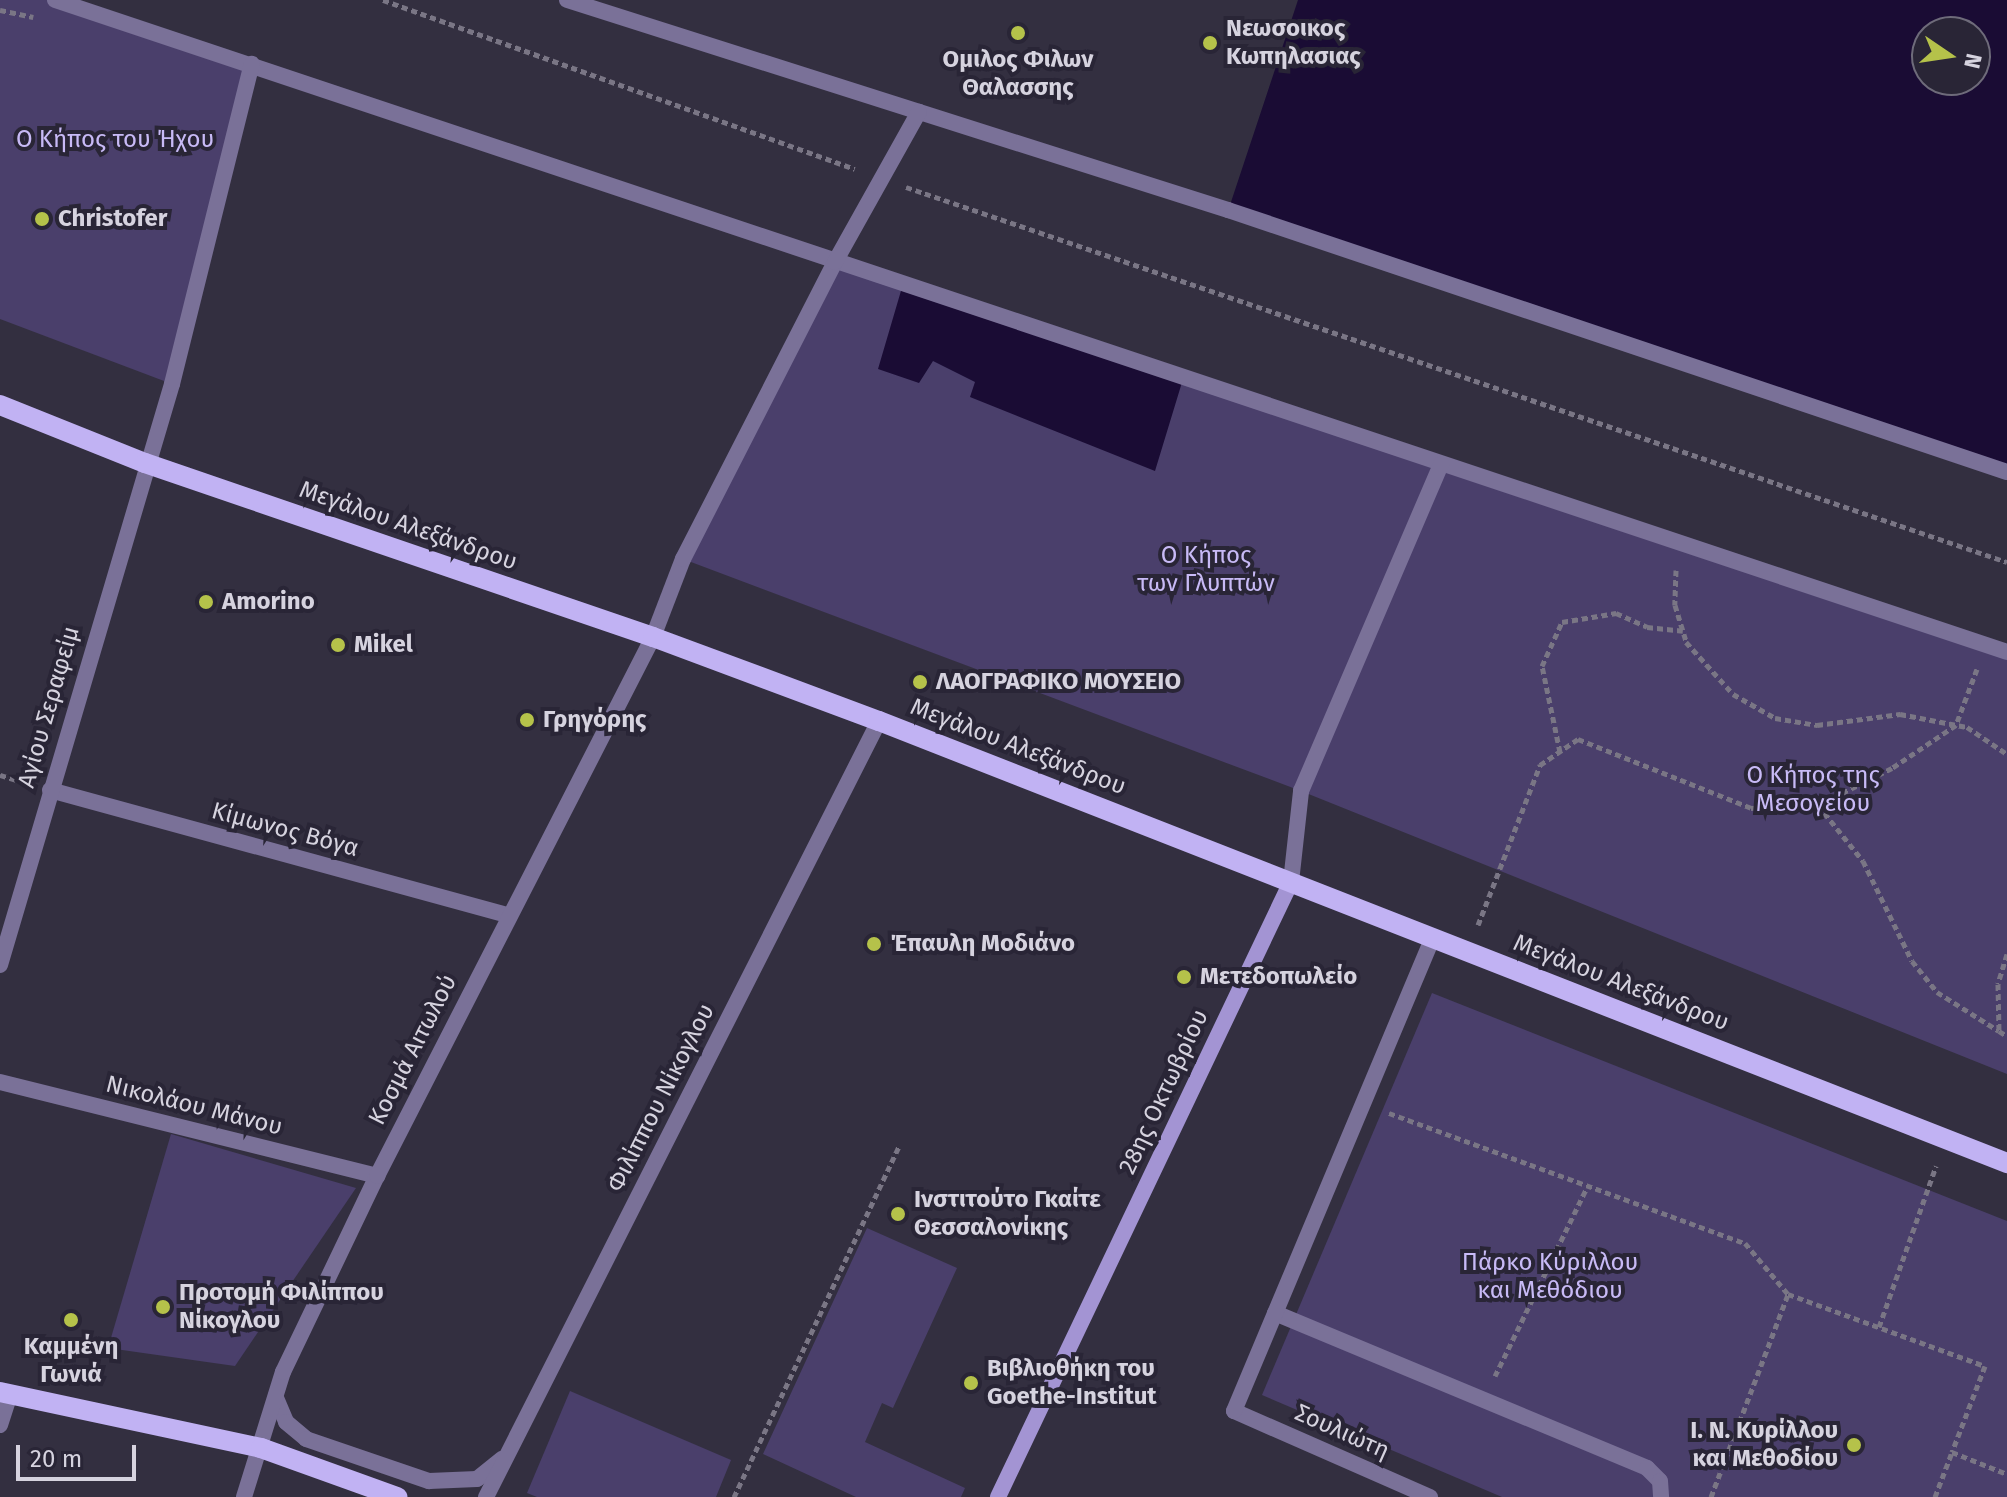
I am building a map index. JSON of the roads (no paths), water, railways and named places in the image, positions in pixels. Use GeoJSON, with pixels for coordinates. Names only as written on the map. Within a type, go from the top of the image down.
{"type":"FeatureCollection","features":[{"type":"Feature","properties":{"kind":"main road","name":"Μεγάλου Αλεξάνδρου"},"geometry":{"type":"LineString","coordinates":[[0,405],[145,463],[653,637],[879,721],[2007,1163]]}},
{"type":"Feature","properties":{"kind":"main road"},"geometry":{"type":"LineString","coordinates":[[5,1393],[261,1448],[397,1497]]}},
{"type":"Feature","properties":{"kind":"street"},"geometry":{"type":"LineString","coordinates":[[55,0],[2007,652]]}},
{"type":"Feature","properties":{"kind":"street"},"geometry":{"type":"LineString","coordinates":[[567,0],[1228,210],[2007,472]]}},
{"type":"Feature","properties":{"kind":"street","name":"Αγίου Σεραφείμ"},"geometry":{"type":"LineString","coordinates":[[0,965],[145,463],[172,384],[252,64]]}},
{"type":"Feature","properties":{"kind":"street","name":"Κοσμά Αιτωλού"},"geometry":{"type":"LineString","coordinates":[[244,1497],[276,1398],[377,1176],[653,637],[683,559],[835,262],[919,112]]}},
{"type":"Feature","properties":{"kind":"street"},"geometry":{"type":"LineString","coordinates":[[1291,882],[1301,791],[1441,464]]}},
{"type":"Feature","properties":{"kind":"street","name":"Φιλίππου Νίκογλου"},"geometry":{"type":"LineString","coordinates":[[486,1497],[879,721]]}},
{"type":"Feature","properties":{"kind":"street","name":"Κίμωνος Βόγα"},"geometry":{"type":"LineString","coordinates":[[50,790],[508,915]]}},
{"type":"Feature","properties":{"kind":"street","name":"28ης Οκτωβρίου"},"geometry":{"type":"LineString","coordinates":[[998,1497],[1291,882]]}},
{"type":"Feature","properties":{"kind":"street"},"geometry":{"type":"LineString","coordinates":[[1433,937],[1275,1313],[1647,1468],[1660,1481],[1661,1497]]}},
{"type":"Feature","properties":{"kind":"street","name":"Νικολάου Μάνου"},"geometry":{"type":"LineString","coordinates":[[0,1082],[377,1176]]}},
{"type":"Feature","properties":{"kind":"street","name":"Σουλιώτη"},"geometry":{"type":"LineString","coordinates":[[1275,1313],[1234,1411],[1430,1497]]}},
{"type":"Feature","properties":{"kind":"street"},"geometry":{"type":"LineString","coordinates":[[0,1425],[5,1393]]}},
{"type":"Feature","properties":{"kind":"street"},"geometry":{"type":"LineString","coordinates":[[276,1398],[286,1422],[306,1439],[429,1481],[477,1479],[507,1456]]}},
{"type":"Feature","properties":{"kind":"place","name":"Ομιλος Φιλων Θαλασσης"},"geometry":{"type":"Point","coordinates":[1018,33]}},
{"type":"Feature","properties":{"kind":"place","name":"Νεωσοικος Κωπηλασιας"},"geometry":{"type":"Point","coordinates":[1210,43]}},
{"type":"Feature","properties":{"kind":"place","name":"Christofer"},"geometry":{"type":"Point","coordinates":[42,219]}},
{"type":"Feature","properties":{"kind":"place","name":"Amorino"},"geometry":{"type":"Point","coordinates":[206,602]}},
{"type":"Feature","properties":{"kind":"place","name":"Mikel"},"geometry":{"type":"Point","coordinates":[338,645]}},
{"type":"Feature","properties":{"kind":"place","name":"ΛΑΟΓΡΑΦΙΚΟ ΜΟΥΣΕΙΟ"},"geometry":{"type":"Point","coordinates":[920,682]}},
{"type":"Feature","properties":{"kind":"place","name":"Γρηγόρης"},"geometry":{"type":"Point","coordinates":[527,720]}},
{"type":"Feature","properties":{"kind":"place","name":"Έπαυλη Μοδιάνο"},"geometry":{"type":"Point","coordinates":[874,944]}},
{"type":"Feature","properties":{"kind":"place","name":"Μετεδοπωλείο"},"geometry":{"type":"Point","coordinates":[1184,977]}},
{"type":"Feature","properties":{"kind":"place","name":"Ινστιτούτο Γκαίτε Θεσσαλονίκης"},"geometry":{"type":"Point","coordinates":[898,1214]}},
{"type":"Feature","properties":{"kind":"place","name":"Προτομή Φιλίππου Νίκογλου"},"geometry":{"type":"Point","coordinates":[163,1307]}},
{"type":"Feature","properties":{"kind":"place","name":"Καμμένη Γωνιά"},"geometry":{"type":"Point","coordinates":[71,1320]}},
{"type":"Feature","properties":{"kind":"place","name":"Βιβλιοθήκη του Goethe-Institut"},"geometry":{"type":"Point","coordinates":[971,1383]}},
{"type":"Feature","properties":{"kind":"place","name":"Ι. Ν. Κυρίλλου και Μεθοδίου"},"geometry":{"type":"Point","coordinates":[1854,1445]}},
{"type":"Feature","properties":{"kind":"park label","name":"Ο Κήπος του Ήχου"},"geometry":{"type":"Point","coordinates":[115,140]}},
{"type":"Feature","properties":{"kind":"park label","name":"Ο Κήπος των Γλυπτών"},"geometry":{"type":"Point","coordinates":[1206,570]}},
{"type":"Feature","properties":{"kind":"park label","name":"Ο Κήπος της Μεσογείου"},"geometry":{"type":"Point","coordinates":[1813,790]}},
{"type":"Feature","properties":{"kind":"park label","name":"Πάρκο Κύριλλου και Μεθόδιου"},"geometry":{"type":"Point","coordinates":[1550,1277]}}]}
